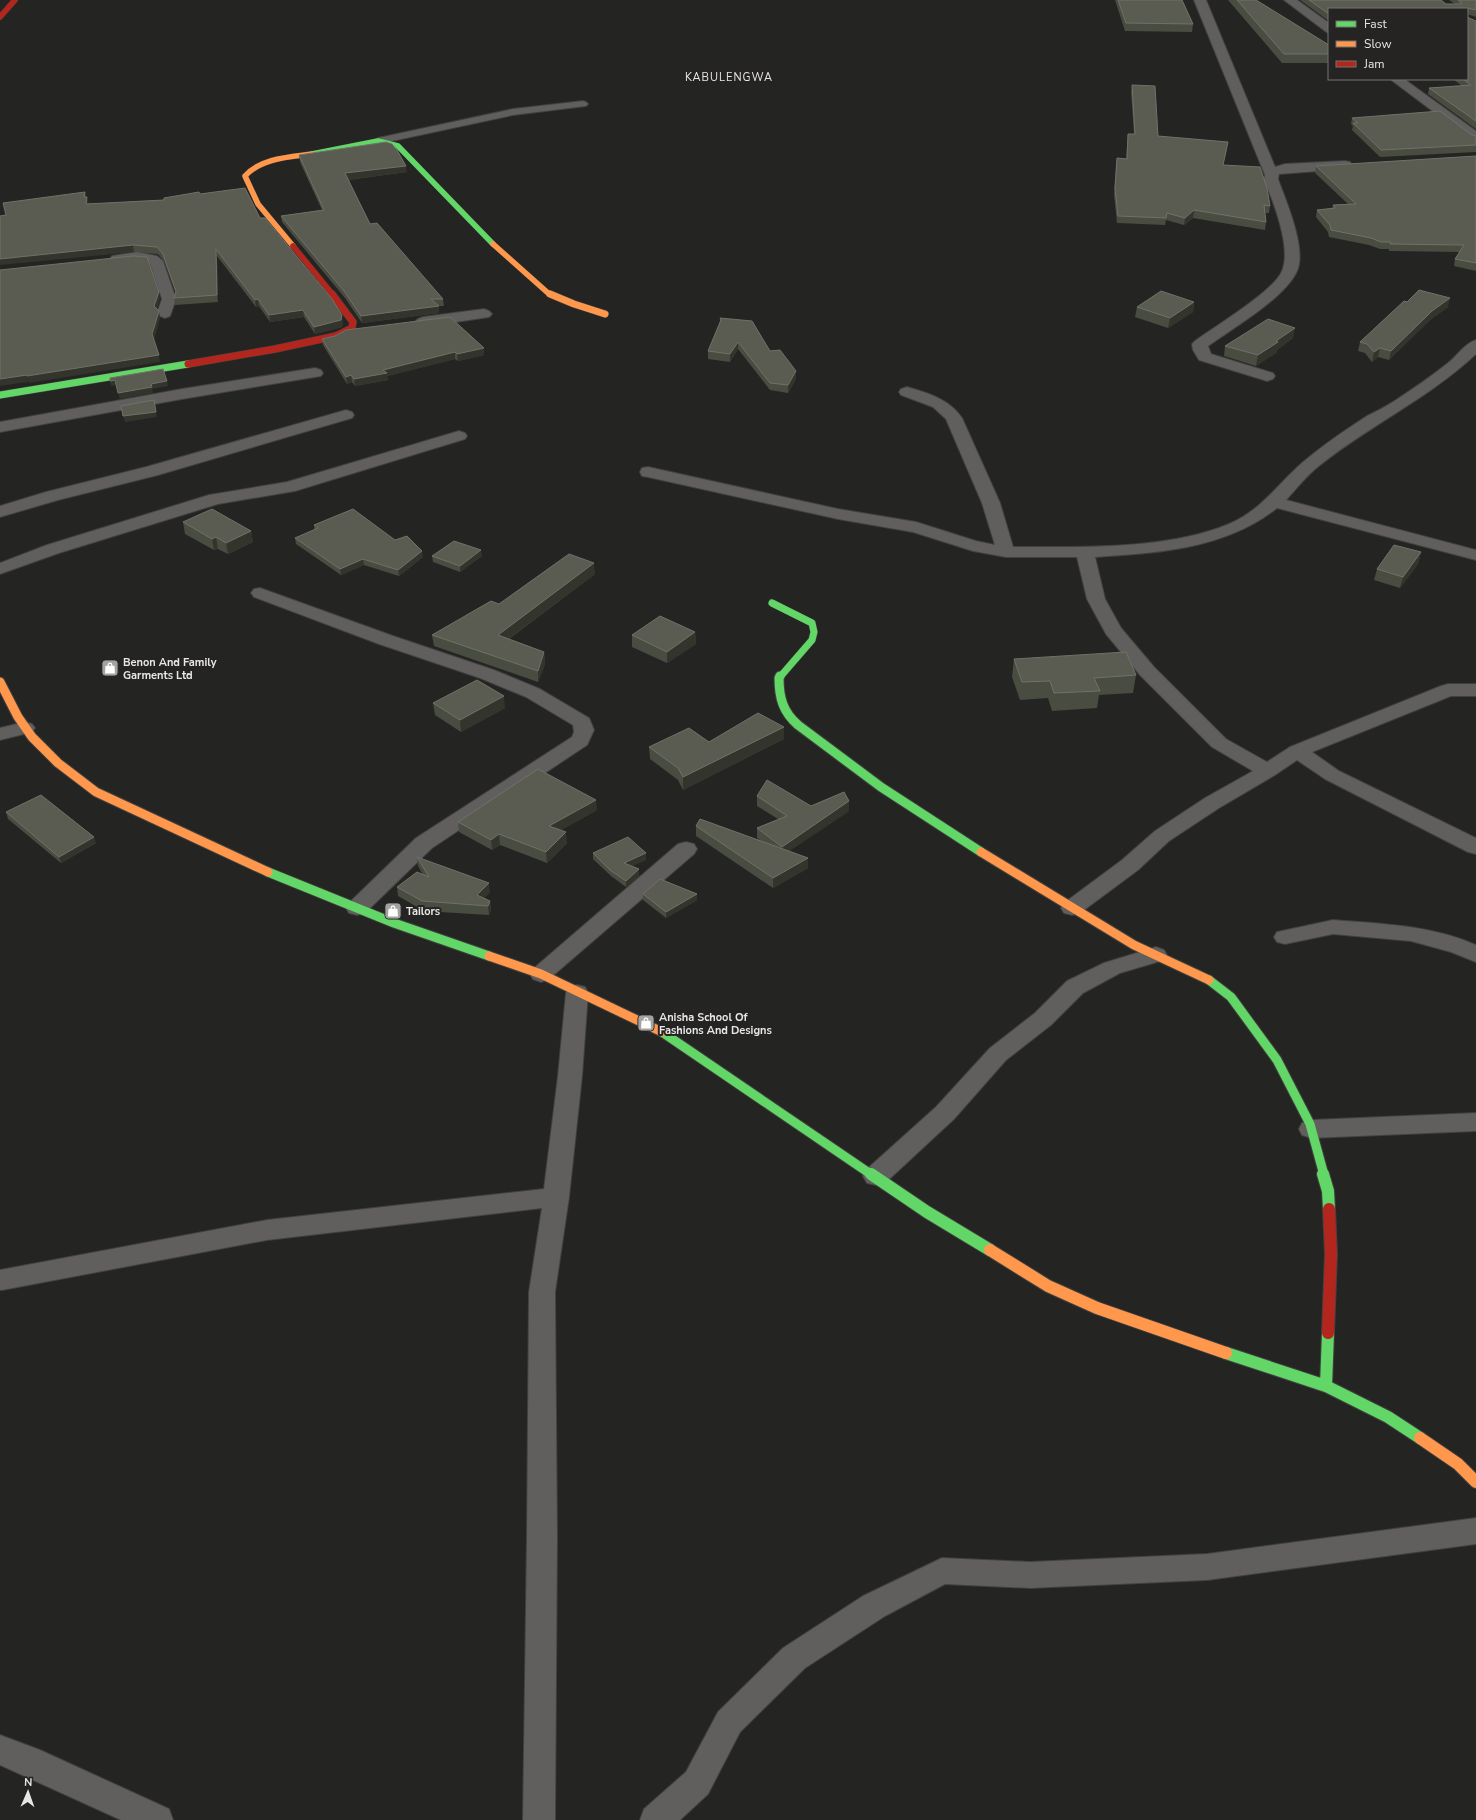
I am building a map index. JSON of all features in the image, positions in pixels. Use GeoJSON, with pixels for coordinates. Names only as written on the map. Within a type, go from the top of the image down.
{"type":"FeatureCollection","features":[{"type":"Feature","properties":{"kind":"street"},"geometry":{"type":"LineString","coordinates":[[0,17],[15,0]]}},
{"type":"Feature","properties":{"kind":"street"},"geometry":{"type":"LineString","coordinates":[[1200,0],[1271,174],[1271,179],[1286,216],[1292,251],[1290,270],[1282,284],[1247,312],[1200,344],[1201,350],[1205,358],[1266,376]]}},
{"type":"Feature","properties":{"kind":"street"},"geometry":{"type":"LineString","coordinates":[[1290,0],[1328,28]]}},
{"type":"Feature","properties":{"kind":"street"},"geometry":{"type":"LineString","coordinates":[[1397,80],[1476,138]]}},
{"type":"Feature","properties":{"kind":"street"},"geometry":{"type":"LineString","coordinates":[[348,332],[352,328],[353,322],[339,302],[258,204],[245,176],[253,167],[266,163],[378,141],[398,146],[475,226],[510,260],[548,293],[574,304],[605,314]]}},
{"type":"Feature","properties":{"kind":"street"},"geometry":{"type":"LineString","coordinates":[[1271,174],[1278,169],[1285,168],[1356,165]]}},
{"type":"Feature","properties":{"kind":"street"},"geometry":{"type":"LineString","coordinates":[[103,260],[153,258],[156,261],[169,299],[165,313]]}},
{"type":"Feature","properties":{"kind":"street"},"geometry":{"type":"LineString","coordinates":[[406,325],[484,314]]}},
{"type":"Feature","properties":{"kind":"street"},"geometry":{"type":"LineString","coordinates":[[0,395],[259,352],[336,336],[348,332],[369,329]]}},
{"type":"Feature","properties":{"kind":"street"},"geometry":{"type":"LineString","coordinates":[[648,472],[838,514],[916,527],[973,546],[1006,552],[1085,552],[1132,549],[1196,541],[1236,527],[1259,514],[1274,502],[1313,462],[1373,420],[1395,408],[1426,387],[1454,366],[1476,345]]}},
{"type":"Feature","properties":{"kind":"street"},"geometry":{"type":"LineString","coordinates":[[0,427],[316,373]]}},
{"type":"Feature","properties":{"kind":"street"},"geometry":{"type":"LineString","coordinates":[[906,392],[938,402],[948,410],[954,418],[991,503],[1006,552]]}},
{"type":"Feature","properties":{"kind":"street"},"geometry":{"type":"LineString","coordinates":[[0,512],[52,496],[152,471],[346,415]]}},
{"type":"Feature","properties":{"kind":"street"},"geometry":{"type":"LineString","coordinates":[[0,569],[53,549],[214,499],[289,487],[459,436]]}},
{"type":"Feature","properties":{"kind":"street"},"geometry":{"type":"LineString","coordinates":[[1274,502],[1476,555]]}},
{"type":"Feature","properties":{"kind":"street"},"geometry":{"type":"LineString","coordinates":[[1085,552],[1096,599],[1113,630],[1147,671],[1219,743],[1268,771]]}},
{"type":"Feature","properties":{"kind":"street"},"geometry":{"type":"LineString","coordinates":[[260,593],[386,640],[487,674],[533,693],[582,722],[585,728],[580,741],[424,843],[357,908]]}},
{"type":"Feature","properties":{"kind":"street"},"geometry":{"type":"LineString","coordinates":[[772,603],[812,623],[814,628],[815,634],[812,640],[779,678],[779,693],[784,710],[794,722],[838,756],[949,832],[1134,945],[1207,978],[1231,997],[1277,1060],[1311,1129],[1328,1192],[1331,1254],[1326,1386]]}},
{"type":"Feature","properties":{"kind":"street"},"geometry":{"type":"LineString","coordinates":[[0,682],[25,728],[47,752],[76,778],[96,792],[272,874],[394,923],[541,974],[577,993],[670,1036],[927,1212],[1048,1286],[1104,1310],[1326,1386],[1388,1417],[1458,1464],[1476,1482]]}},
{"type":"Feature","properties":{"kind":"street"},"geometry":{"type":"LineString","coordinates":[[1072,908],[1130,865],[1162,836],[1212,802],[1268,771],[1297,752],[1448,690],[1476,690]]}},
{"type":"Feature","properties":{"kind":"street"},"geometry":{"type":"LineString","coordinates":[[0,734],[25,728]]}},
{"type":"Feature","properties":{"kind":"street"},"geometry":{"type":"LineString","coordinates":[[1297,752],[1332,775],[1476,847]]}},
{"type":"Feature","properties":{"kind":"street"},"geometry":{"type":"LineString","coordinates":[[541,974],[686,849]]}},
{"type":"Feature","properties":{"kind":"street"},"geometry":{"type":"LineString","coordinates":[[1286,937],[1333,927],[1341,927],[1411,934],[1458,946],[1476,954]]}},
{"type":"Feature","properties":{"kind":"street"},"geometry":{"type":"LineString","coordinates":[[876,1176],[945,1113],[998,1054],[1043,1019],[1075,987],[1112,968],[1156,955]]}},
{"type":"Feature","properties":{"kind":"street"},"geometry":{"type":"LineString","coordinates":[[539,1820],[542,1528],[542,1292],[556,1197],[570,1076],[577,993]]}},
{"type":"Feature","properties":{"kind":"street"},"geometry":{"type":"LineString","coordinates":[[1311,1129],[1476,1122]]}},
{"type":"Feature","properties":{"kind":"street"},"geometry":{"type":"LineString","coordinates":[[2,1280],[267,1230],[556,1197]]}},
{"type":"Feature","properties":{"kind":"street"},"geometry":{"type":"LineString","coordinates":[[656,1820],[697,1783],[729,1722],[794,1658],[874,1606],[942,1571],[1030,1575],[1207,1567],[1476,1531]]}},
{"type":"Feature","properties":{"kind":"street"},"geometry":{"type":"LineString","coordinates":[[0,1750],[29,1761],[157,1820]]}},
{"type":"Feature","properties":{"kind":"lane"},"geometry":{"type":"LineString","coordinates":[[378,141],[514,112],[584,104]]}},
{"type":"Feature","properties":{"kind":"building"},"geometry":{"type":"Polygon","coordinates":[[[1118,0],[1182,0],[1193,24],[1126,23],[1118,0]]]}},
{"type":"Feature","properties":{"kind":"building"},"geometry":{"type":"Polygon","coordinates":[[[1237,0],[1256,0],[1328,44],[1328,54],[1284,54],[1237,0]]]}},
{"type":"Feature","properties":{"kind":"building"},"geometry":{"type":"Polygon","coordinates":[[[1309,0],[1441,0],[1446,4],[1460,4],[1462,3],[1458,0],[1476,0],[1476,10],[1468,8],[1328,8],[1328,13],[1309,0]]]}},
{"type":"Feature","properties":{"kind":"building"},"geometry":{"type":"Polygon","coordinates":[[[1468,17],[1476,21],[1476,121],[1429,88],[1471,85],[1464,80],[1468,80],[1468,17]]]}},
{"type":"Feature","properties":{"kind":"building"},"geometry":{"type":"Polygon","coordinates":[[[1132,85],[1155,86],[1158,136],[1228,142],[1223,165],[1260,167],[1267,188],[1270,206],[1264,205],[1266,222],[1194,210],[1185,218],[1167,213],[1166,218],[1118,216],[1115,188],[1117,158],[1127,159],[1128,134],[1135,134],[1132,85]]]}},
{"type":"Feature","properties":{"kind":"building"},"geometry":{"type":"Polygon","coordinates":[[[1440,111],[1472,135],[1476,136],[1476,145],[1381,150],[1353,123],[1358,123],[1352,118],[1440,111]]]}},
{"type":"Feature","properties":{"kind":"building"},"geometry":{"type":"Polygon","coordinates":[[[386,142],[392,144],[397,150],[406,166],[345,173],[370,224],[377,223],[443,299],[431,299],[439,306],[361,316],[344,291],[281,216],[324,210],[299,155],[386,142]]]}},
{"type":"Feature","properties":{"kind":"building"},"geometry":{"type":"Polygon","coordinates":[[[1476,156],[1476,263],[1455,259],[1464,245],[1390,244],[1391,242],[1381,242],[1371,238],[1331,230],[1330,225],[1317,210],[1335,208],[1333,205],[1356,204],[1316,166],[1476,156]]]}},
{"type":"Feature","properties":{"kind":"building"},"geometry":{"type":"Polygon","coordinates":[[[245,188],[260,218],[265,218],[332,299],[342,315],[341,320],[314,327],[303,310],[269,315],[258,299],[255,300],[216,249],[217,295],[174,298],[176,292],[163,254],[157,247],[133,245],[0,259],[0,216],[6,215],[3,203],[85,192],[84,197],[87,197],[86,204],[164,200],[164,198],[199,192],[200,194],[245,188]]]}},
{"type":"Feature","properties":{"kind":"building"},"geometry":{"type":"Polygon","coordinates":[[[133,256],[147,257],[159,292],[154,306],[159,311],[152,334],[159,355],[0,379],[0,270],[133,256]]]}},
{"type":"Feature","properties":{"kind":"building"},"geometry":{"type":"Polygon","coordinates":[[[1419,290],[1450,298],[1432,311],[1391,351],[1380,348],[1374,352],[1367,344],[1360,342],[1404,301],[1407,302],[1419,290]]]}},
{"type":"Feature","properties":{"kind":"building"},"geometry":{"type":"Polygon","coordinates":[[[1161,291],[1194,302],[1170,318],[1137,307],[1161,291]]]}},
{"type":"Feature","properties":{"kind":"building"},"geometry":{"type":"Polygon","coordinates":[[[450,317],[484,348],[457,354],[455,352],[383,370],[387,373],[354,379],[351,375],[346,377],[322,339],[335,336],[346,330],[450,317]]]}},
{"type":"Feature","properties":{"kind":"building"},"geometry":{"type":"Polygon","coordinates":[[[720,318],[752,321],[770,351],[780,350],[796,371],[788,385],[770,383],[738,342],[730,354],[708,351],[721,320],[720,318]]]}},
{"type":"Feature","properties":{"kind":"building"},"geometry":{"type":"Polygon","coordinates":[[[1268,319],[1295,328],[1276,341],[1278,342],[1258,355],[1225,346],[1268,319]]]}},
{"type":"Feature","properties":{"kind":"building"},"geometry":{"type":"Polygon","coordinates":[[[163,369],[167,381],[151,384],[152,387],[118,393],[115,380],[110,381],[110,378],[163,369]]]}},
{"type":"Feature","properties":{"kind":"building"},"geometry":{"type":"Polygon","coordinates":[[[154,400],[156,412],[123,416],[121,406],[154,400]]]}},
{"type":"Feature","properties":{"kind":"building"},"geometry":{"type":"Polygon","coordinates":[[[212,509],[251,531],[226,543],[216,537],[212,539],[183,522],[212,509]]]}},
{"type":"Feature","properties":{"kind":"building"},"geometry":{"type":"Polygon","coordinates":[[[353,509],[395,540],[407,536],[422,551],[398,570],[363,559],[340,569],[295,538],[318,528],[314,525],[353,509]]]}},
{"type":"Feature","properties":{"kind":"building"},"geometry":{"type":"Polygon","coordinates":[[[454,541],[481,550],[460,566],[432,556],[454,541]]]}},
{"type":"Feature","properties":{"kind":"building"},"geometry":{"type":"Polygon","coordinates":[[[1394,545],[1421,552],[1403,577],[1377,569],[1394,545]]]}},
{"type":"Feature","properties":{"kind":"building"},"geometry":{"type":"Polygon","coordinates":[[[569,554],[594,563],[498,635],[544,652],[538,671],[432,635],[491,601],[499,604],[569,554]]]}},
{"type":"Feature","properties":{"kind":"building"},"geometry":{"type":"Polygon","coordinates":[[[660,616],[695,632],[667,652],[632,635],[660,616]]]}},
{"type":"Feature","properties":{"kind":"building"},"geometry":{"type":"Polygon","coordinates":[[[1126,652],[1136,675],[1094,678],[1100,691],[1054,693],[1050,681],[1022,682],[1014,659],[1126,652]]]}},
{"type":"Feature","properties":{"kind":"building"},"geometry":{"type":"Polygon","coordinates":[[[477,680],[504,696],[460,720],[433,703],[477,680]]]}},
{"type":"Feature","properties":{"kind":"building"},"geometry":{"type":"Polygon","coordinates":[[[758,713],[784,727],[683,777],[678,768],[649,747],[689,728],[709,742],[758,713]]]}},
{"type":"Feature","properties":{"kind":"building"},"geometry":{"type":"Polygon","coordinates":[[[538,769],[596,800],[549,826],[566,832],[546,852],[499,834],[491,840],[458,822],[538,769]]]}},
{"type":"Feature","properties":{"kind":"building"},"geometry":{"type":"Polygon","coordinates":[[[767,780],[811,806],[844,792],[849,801],[782,847],[757,828],[787,816],[757,796],[767,780]]]}},
{"type":"Feature","properties":{"kind":"building"},"geometry":{"type":"Polygon","coordinates":[[[41,795],[94,837],[59,857],[6,812],[41,795]]]}},
{"type":"Feature","properties":{"kind":"building"},"geometry":{"type":"Polygon","coordinates":[[[700,819],[808,858],[773,878],[696,826],[700,819]]]}},
{"type":"Feature","properties":{"kind":"building"},"geometry":{"type":"Polygon","coordinates":[[[628,837],[646,853],[624,863],[639,869],[626,881],[610,870],[593,853],[628,837]]]}},
{"type":"Feature","properties":{"kind":"building"},"geometry":{"type":"Polygon","coordinates":[[[417,857],[489,883],[477,895],[490,901],[488,906],[422,901],[397,887],[417,872],[429,877],[417,857]]]}},
{"type":"Feature","properties":{"kind":"building"},"geometry":{"type":"Polygon","coordinates":[[[660,879],[697,894],[666,912],[643,894],[660,879]]]}},
{"type":"Feature","properties":{"kind":"traffic: fast"},"geometry":{"type":"LineString","coordinates":[[312,154],[378,141],[398,146],[493,244]]}},
{"type":"Feature","properties":{"kind":"traffic: fast"},"geometry":{"type":"LineString","coordinates":[[0,395],[188,364]]}},
{"type":"Feature","properties":{"kind":"traffic: fast"},"geometry":{"type":"LineString","coordinates":[[772,603],[812,623],[814,632],[812,640],[779,678],[782,703],[785,711],[793,721],[803,730],[881,787],[981,852]]}},
{"type":"Feature","properties":{"kind":"traffic: fast"},"geometry":{"type":"LineString","coordinates":[[268,872],[394,923],[489,956]]}},
{"type":"Feature","properties":{"kind":"traffic: fast"},"geometry":{"type":"LineString","coordinates":[[1209,980],[1231,997],[1277,1060],[1310,1124],[1328,1191],[1329,1209]]}},
{"type":"Feature","properties":{"kind":"traffic: fast"},"geometry":{"type":"LineString","coordinates":[[662,1032],[927,1212],[990,1250]]}},
{"type":"Feature","properties":{"kind":"traffic: fast"},"geometry":{"type":"LineString","coordinates":[[1326,1386],[1328,1333]]}},
{"type":"Feature","properties":{"kind":"traffic: fast"},"geometry":{"type":"LineString","coordinates":[[1226,1353],[1326,1386],[1388,1417],[1420,1438]]}},
{"type":"Feature","properties":{"kind":"traffic: slow"},"geometry":{"type":"LineString","coordinates":[[293,246],[258,204],[245,176],[257,166],[266,163],[312,154]]}},
{"type":"Feature","properties":{"kind":"traffic: slow"},"geometry":{"type":"LineString","coordinates":[[493,244],[548,293],[574,304],[605,314]]}},
{"type":"Feature","properties":{"kind":"traffic: slow"},"geometry":{"type":"LineString","coordinates":[[0,682],[18,717],[32,737],[58,763],[96,792],[268,872]]}},
{"type":"Feature","properties":{"kind":"traffic: slow"},"geometry":{"type":"LineString","coordinates":[[981,852],[1134,945],[1209,980]]}},
{"type":"Feature","properties":{"kind":"traffic: slow"},"geometry":{"type":"LineString","coordinates":[[489,956],[541,974],[662,1032]]}},
{"type":"Feature","properties":{"kind":"traffic: slow"},"geometry":{"type":"LineString","coordinates":[[990,1250],[1048,1286],[1097,1308],[1226,1353]]}},
{"type":"Feature","properties":{"kind":"traffic: slow"},"geometry":{"type":"LineString","coordinates":[[1420,1438],[1458,1464],[1476,1482]]}},
{"type":"Feature","properties":{"kind":"traffic: jam"},"geometry":{"type":"LineString","coordinates":[[0,17],[15,0]]}},
{"type":"Feature","properties":{"kind":"traffic: jam"},"geometry":{"type":"LineString","coordinates":[[188,364],[275,349],[336,336],[352,328],[353,322],[339,302],[293,246]]}},
{"type":"Feature","properties":{"kind":"traffic: jam"},"geometry":{"type":"LineString","coordinates":[[1328,1333],[1331,1254],[1329,1209]]}},
{"type":"Feature","properties":{"kind":"place","name":"Benon And Family Garments Ltd"},"geometry":{"type":"Point","coordinates":[110,668]}},
{"type":"Feature","properties":{"kind":"place","name":"Tailors"},"geometry":{"type":"Point","coordinates":[393,911]}},
{"type":"Feature","properties":{"kind":"place","name":"Anisha School Of Fashions And Designs"},"geometry":{"type":"Point","coordinates":[646,1023]}},
{"type":"Feature","properties":{"kind":"district","name":"KABULENGWA"},"geometry":{"type":"Point","coordinates":[729,77]}}]}
